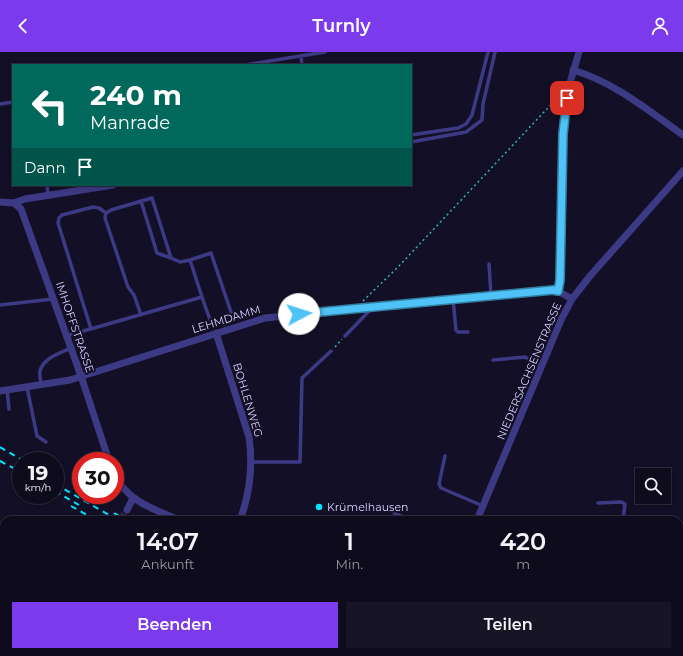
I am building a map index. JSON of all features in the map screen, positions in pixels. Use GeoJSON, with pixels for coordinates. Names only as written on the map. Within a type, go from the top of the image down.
{"type":"FeatureCollection","features":[{"type":"Feature","properties":{"kind":"street"},"geometry":{"type":"LineString","coordinates":[[572,299],[558,291],[560,280],[563,134],[569,86],[579,52]]}},
{"type":"Feature","properties":{"kind":"street"},"geometry":{"type":"LineString","coordinates":[[574,70],[618,90],[683,135]]}},
{"type":"Feature","properties":{"kind":"street","name":"NIEDERSACHSENSTRASSE"},"geometry":{"type":"LineString","coordinates":[[479,516],[561,320],[572,299],[590,276],[683,171]]}},
{"type":"Feature","properties":{"kind":"street"},"geometry":{"type":"LineString","coordinates":[[0,202],[14,203],[25,199],[106,186]]}},
{"type":"Feature","properties":{"kind":"street","name":"IMHOFFSTRASSE"},"geometry":{"type":"LineString","coordinates":[[14,203],[21,209],[81,376],[105,452]]}},
{"type":"Feature","properties":{"kind":"street","name":"LEHMDAMM"},"geometry":{"type":"LineString","coordinates":[[3,391],[70,380],[265,318],[453,299],[553,290],[558,291]]}},
{"type":"Feature","properties":{"kind":"street","name":"BOHLENWEG"},"geometry":{"type":"LineString","coordinates":[[216,333],[249,437],[251,462],[248,494],[241,516]]}},
{"type":"Feature","properties":{"kind":"street"},"geometry":{"type":"LineString","coordinates":[[124,489],[133,498],[171,516]]}},
{"type":"Feature","properties":{"kind":"street"},"geometry":{"type":"LineString","coordinates":[[127,510],[133,498]]}},
{"type":"Feature","properties":{"kind":"lane"},"geometry":{"type":"LineString","coordinates":[[251,64],[325,52]]}},
{"type":"Feature","properties":{"kind":"lane"},"geometry":{"type":"LineString","coordinates":[[412,136],[458,128],[466,124],[472,115],[488,52]]}},
{"type":"Feature","properties":{"kind":"lane"},"geometry":{"type":"LineString","coordinates":[[412,142],[466,132],[482,120],[483,104],[495,52]]}},
{"type":"Feature","properties":{"kind":"lane"},"geometry":{"type":"LineString","coordinates":[[301,56],[302,64]]}},
{"type":"Feature","properties":{"kind":"lane"},"geometry":{"type":"LineString","coordinates":[[0,104],[12,102]]}},
{"type":"Feature","properties":{"kind":"lane"},"geometry":{"type":"LineString","coordinates":[[47,186],[48,195]]}},
{"type":"Feature","properties":{"kind":"lane"},"geometry":{"type":"LineString","coordinates":[[106,213],[111,210],[152,198],[170,258]]}},
{"type":"Feature","properties":{"kind":"lane"},"geometry":{"type":"LineString","coordinates":[[141,201],[157,253],[180,262],[212,253],[231,312]]}},
{"type":"Feature","properties":{"kind":"lane"},"geometry":{"type":"LineString","coordinates":[[91,329],[58,223],[59,218],[62,215],[93,207],[99,208],[106,213]]}},
{"type":"Feature","properties":{"kind":"lane"},"geometry":{"type":"LineString","coordinates":[[106,213],[105,218],[128,287],[134,294],[141,315]]}},
{"type":"Feature","properties":{"kind":"lane"},"geometry":{"type":"LineString","coordinates":[[190,260],[210,320]]}},
{"type":"Feature","properties":{"kind":"lane"},"geometry":{"type":"LineString","coordinates":[[489,264],[492,296]]}},
{"type":"Feature","properties":{"kind":"lane"},"geometry":{"type":"LineString","coordinates":[[66,336],[202,297]]}},
{"type":"Feature","properties":{"kind":"lane"},"geometry":{"type":"LineString","coordinates":[[0,305],[53,299]]}},
{"type":"Feature","properties":{"kind":"lane"},"geometry":{"type":"LineString","coordinates":[[453,299],[456,330],[458,332],[468,332]]}},
{"type":"Feature","properties":{"kind":"lane"},"geometry":{"type":"LineString","coordinates":[[345,336],[372,307]]}},
{"type":"Feature","properties":{"kind":"lane"},"geometry":{"type":"LineString","coordinates":[[41,384],[40,372],[43,366],[51,358],[71,348]]}},
{"type":"Feature","properties":{"kind":"lane"},"geometry":{"type":"LineString","coordinates":[[251,462],[300,462],[302,378],[331,351]]}},
{"type":"Feature","properties":{"kind":"lane"},"geometry":{"type":"LineString","coordinates":[[493,360],[525,357],[542,367]]}},
{"type":"Feature","properties":{"kind":"lane"},"geometry":{"type":"LineString","coordinates":[[27,387],[37,436],[46,442]]}},
{"type":"Feature","properties":{"kind":"lane"},"geometry":{"type":"LineString","coordinates":[[3,391],[9,409]]}},
{"type":"Feature","properties":{"kind":"lane"},"geometry":{"type":"LineString","coordinates":[[445,456],[439,484],[441,488],[483,506]]}},
{"type":"Feature","properties":{"kind":"lane"},"geometry":{"type":"LineString","coordinates":[[598,502],[621,502],[625,504],[624,516]]}},
{"type":"Feature","properties":{"kind":"lane"},"geometry":{"type":"LineString","coordinates":[[394,513],[401,516]]}},
{"type":"Feature","properties":{"kind":"path"},"geometry":{"type":"LineString","coordinates":[[354,309],[399,266],[569,86]]}},
{"type":"Feature","properties":{"kind":"path"},"geometry":{"type":"LineString","coordinates":[[331,351],[345,336]]}},
{"type":"Feature","properties":{"kind":"tunnel"},"geometry":{"type":"LineString","coordinates":[[123,516],[127,510]]}},
{"type":"Feature","properties":{"kind":"railway"},"geometry":{"type":"LineString","coordinates":[[0,447],[12,454]]}},
{"type":"Feature","properties":{"kind":"railway"},"geometry":{"type":"LineString","coordinates":[[0,461],[12,467]]}},
{"type":"Feature","properties":{"kind":"railway"},"geometry":{"type":"LineString","coordinates":[[64,489],[111,516]]}},
{"type":"Feature","properties":{"kind":"railway"},"geometry":{"type":"LineString","coordinates":[[64,496],[79,505]]}},
{"type":"Feature","properties":{"kind":"railway"},"geometry":{"type":"LineString","coordinates":[[71,506],[89,516]]}},
{"type":"Feature","properties":{"kind":"railway"},"geometry":{"type":"LineString","coordinates":[[114,513],[119,516]]}},
{"type":"Feature","properties":{"kind":"place","name":"Krümelhausen"},"geometry":{"type":"Point","coordinates":[319,507]}},
{"type":"Feature","properties":{"kind":"route"},"geometry":{"type":"LineString","coordinates":[[299,314],[553,290],[558,291],[560,280],[563,134],[567,98]]}}]}
